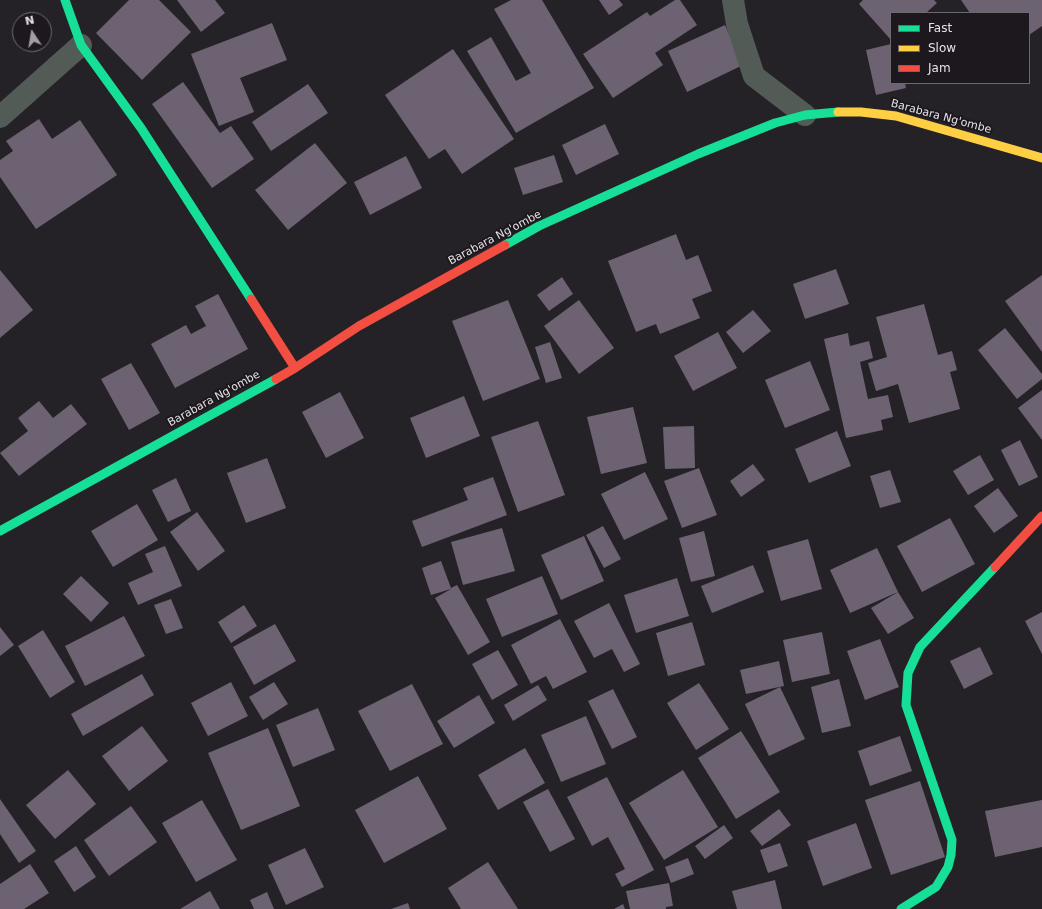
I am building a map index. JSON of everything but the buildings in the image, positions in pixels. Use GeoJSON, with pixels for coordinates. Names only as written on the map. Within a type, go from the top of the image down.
{"type":"FeatureCollection","features":[{"type":"Feature","properties":{"kind":"street"},"geometry":{"type":"LineString","coordinates":[[65,0],[81,45],[141,128],[295,368]]}},
{"type":"Feature","properties":{"kind":"street"},"geometry":{"type":"LineString","coordinates":[[733,0],[737,24],[754,76],[805,115]]}},
{"type":"Feature","properties":{"kind":"street"},"geometry":{"type":"LineString","coordinates":[[0,117],[81,45]]}},
{"type":"Feature","properties":{"kind":"street","name":"Barabara Ng'ombe"},"geometry":{"type":"LineString","coordinates":[[0,531],[295,368],[359,326],[539,226],[698,154],[775,123],[805,115],[835,112],[860,112],[896,116],[1042,158]]}},
{"type":"Feature","properties":{"kind":"street"},"geometry":{"type":"LineString","coordinates":[[901,909],[936,886],[948,867],[951,855],[952,840],[906,705],[908,673],[920,647],[1042,516]]}},
{"type":"Feature","properties":{"kind":"traffic: fast"},"geometry":{"type":"LineString","coordinates":[[65,0],[81,45],[141,128],[251,299]]}},
{"type":"Feature","properties":{"kind":"traffic: fast"},"geometry":{"type":"LineString","coordinates":[[505,245],[539,226],[698,154],[775,123],[805,115],[838,112]]}},
{"type":"Feature","properties":{"kind":"traffic: fast"},"geometry":{"type":"LineString","coordinates":[[0,531],[276,379]]}},
{"type":"Feature","properties":{"kind":"traffic: fast"},"geometry":{"type":"LineString","coordinates":[[901,909],[936,887],[948,867],[951,855],[952,840],[906,705],[908,673],[920,647],[995,567]]}},
{"type":"Feature","properties":{"kind":"traffic: slow"},"geometry":{"type":"LineString","coordinates":[[838,112],[861,112],[896,116],[1042,158]]}},
{"type":"Feature","properties":{"kind":"traffic: jam"},"geometry":{"type":"LineString","coordinates":[[276,379],[359,326],[505,245]]}},
{"type":"Feature","properties":{"kind":"traffic: jam"},"geometry":{"type":"LineString","coordinates":[[251,299],[295,368]]}},
{"type":"Feature","properties":{"kind":"traffic: jam"},"geometry":{"type":"LineString","coordinates":[[995,567],[1042,516]]}}]}
